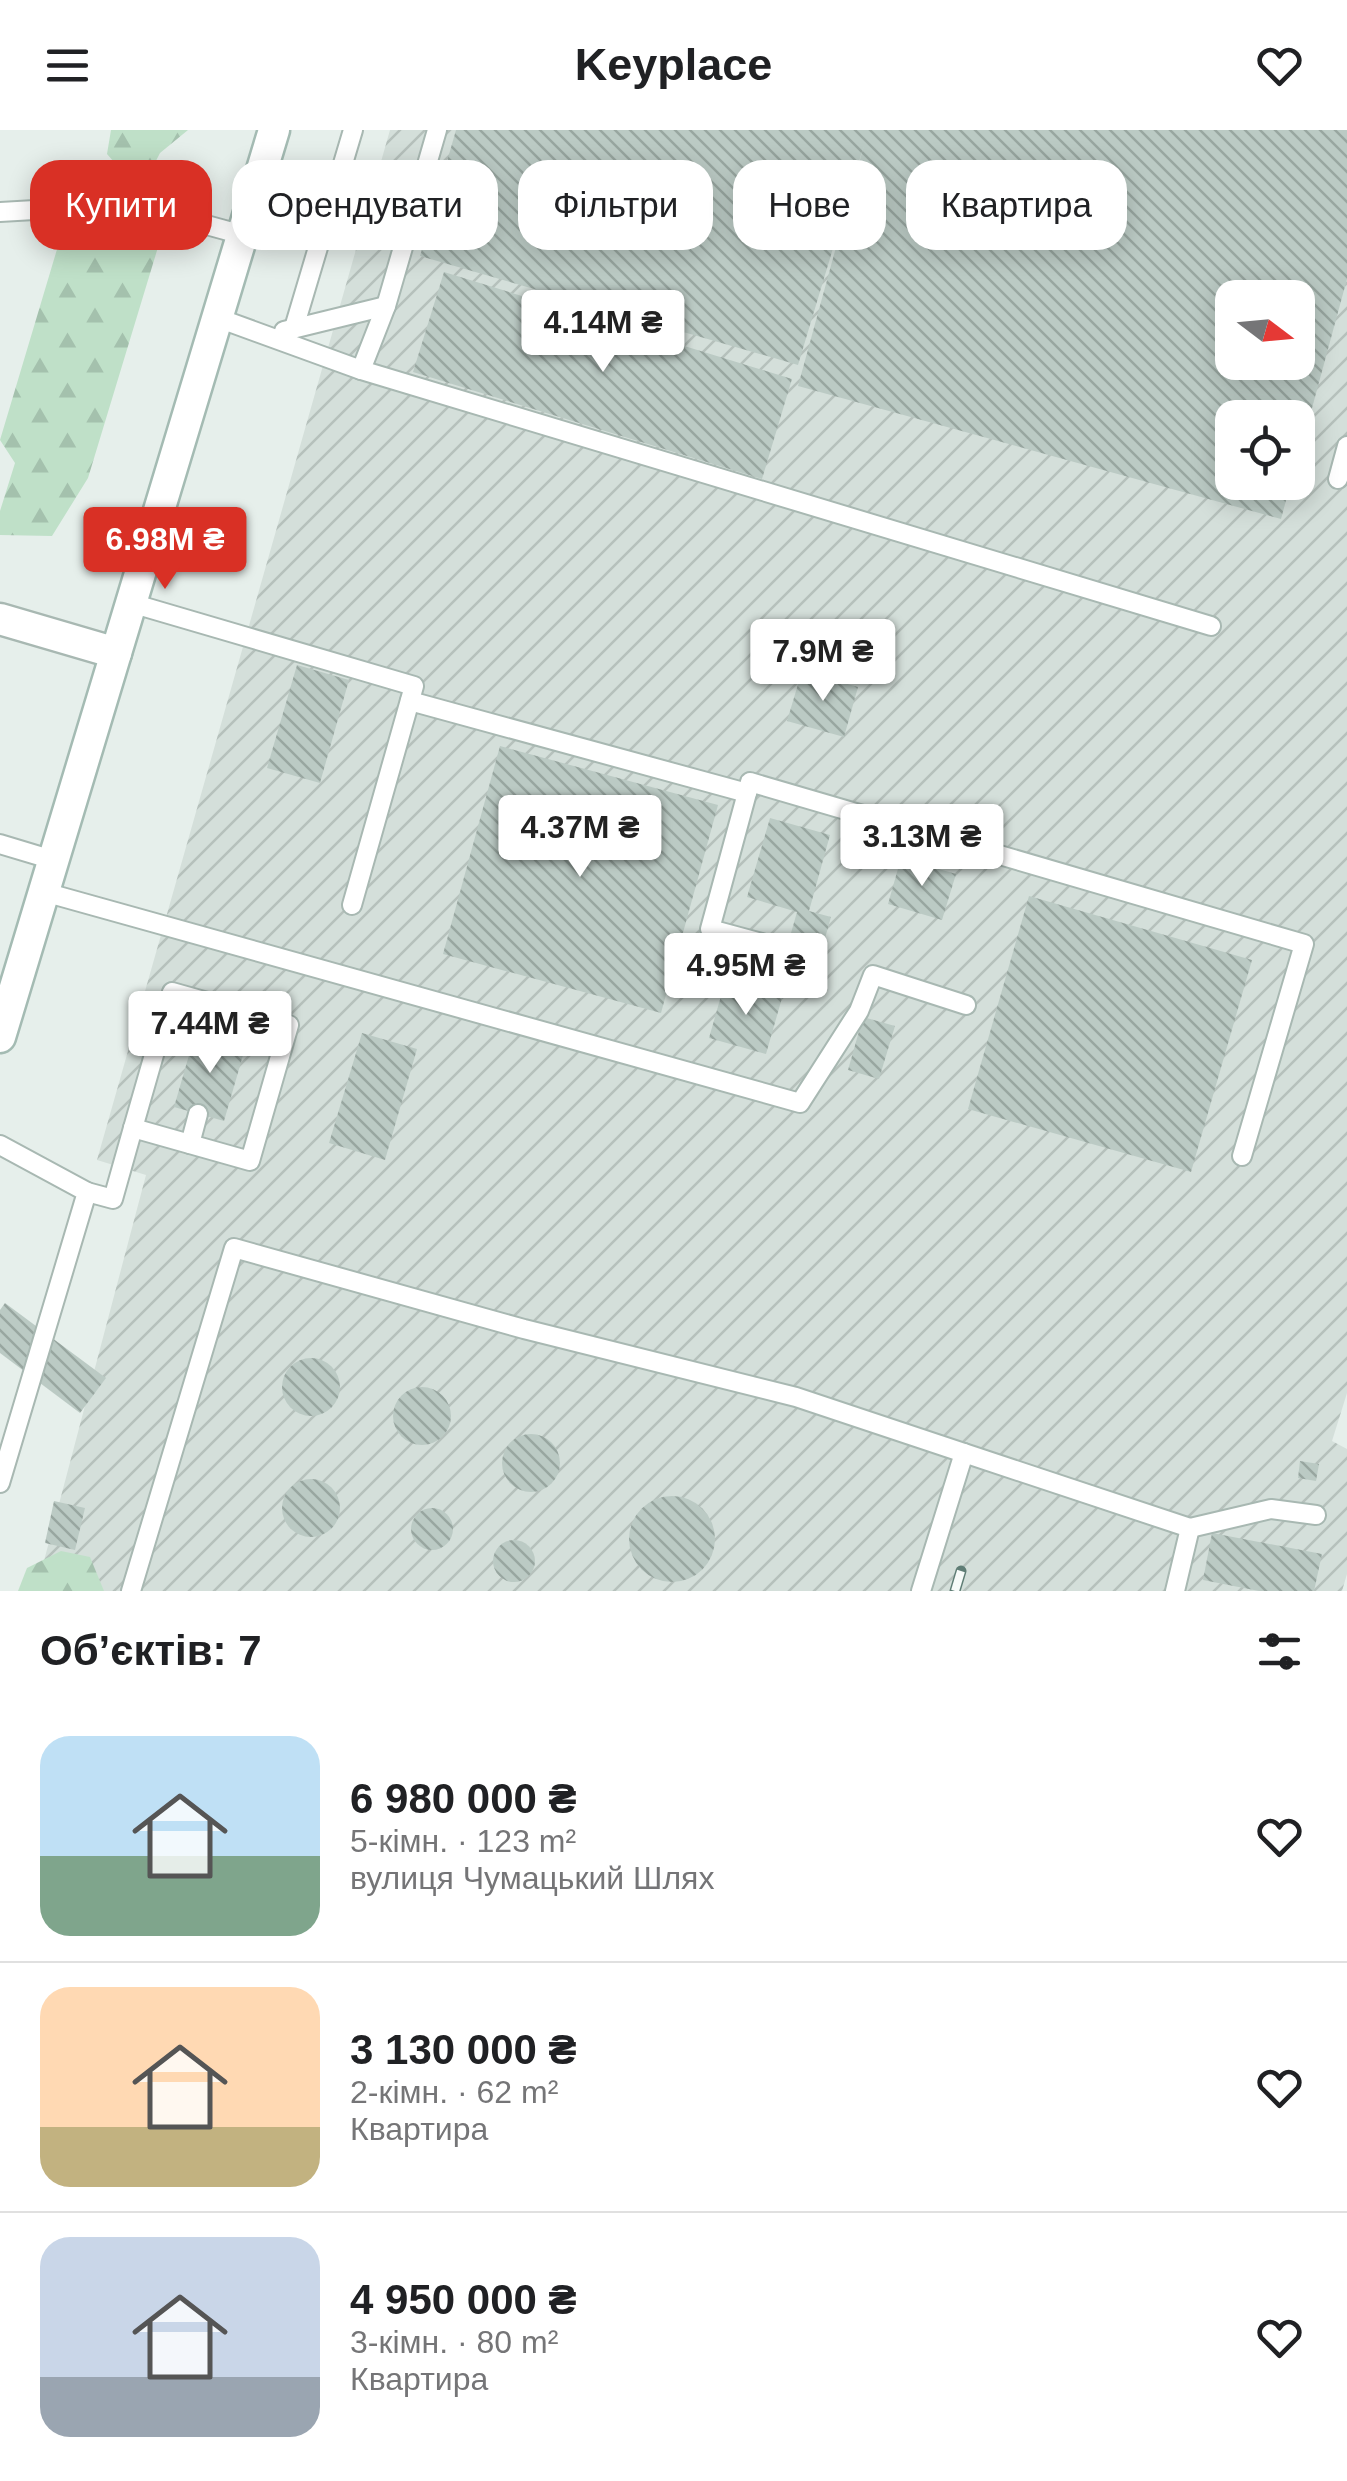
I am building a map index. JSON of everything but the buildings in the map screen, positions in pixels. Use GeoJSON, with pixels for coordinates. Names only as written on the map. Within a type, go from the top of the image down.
{"type":"FeatureCollection","features":[{"type":"Feature","properties":{"kind":"main road"},"geometry":{"type":"LineString","coordinates":[[265,160],[274,130]]}},
{"type":"Feature","properties":{"kind":"main road"},"geometry":{"type":"LineString","coordinates":[[0,1037],[238,250]]}},
{"type":"Feature","properties":{"kind":"main road"},"geometry":{"type":"LineString","coordinates":[[0,619],[116,653]]}},
{"type":"Feature","properties":{"kind":"lane"},"geometry":{"type":"LineString","coordinates":[[294,328],[353,130]]}},
{"type":"Feature","properties":{"kind":"lane"},"geometry":{"type":"LineString","coordinates":[[361,370],[386,306],[437,130]]}},
{"type":"Feature","properties":{"kind":"lane"},"geometry":{"type":"LineString","coordinates":[[0,212],[86,206],[170,215],[232,232]]}},
{"type":"Feature","properties":{"kind":"lane"},"geometry":{"type":"LineString","coordinates":[[267,335],[386,306]]}},
{"type":"Feature","properties":{"kind":"lane"},"geometry":{"type":"LineString","coordinates":[[218,318],[361,370],[1211,626]]}},
{"type":"Feature","properties":{"kind":"lane"},"geometry":{"type":"LineString","coordinates":[[1338,479],[1347,446]]}},
{"type":"Feature","properties":{"kind":"lane"},"geometry":{"type":"LineString","coordinates":[[131,602],[414,686],[352,905]]}},
{"type":"Feature","properties":{"kind":"lane"},"geometry":{"type":"LineString","coordinates":[[410,701],[747,793]]}},
{"type":"Feature","properties":{"kind":"lane"},"geometry":{"type":"LineString","coordinates":[[762,943],[710,928],[750,782],[1304,944],[1242,1156]]}},
{"type":"Feature","properties":{"kind":"lane"},"geometry":{"type":"LineString","coordinates":[[0,844],[53,860]]}},
{"type":"Feature","properties":{"kind":"lane"},"geometry":{"type":"LineString","coordinates":[[44,892],[800,1103],[858,1010],[873,975],[966,1006]]}},
{"type":"Feature","properties":{"kind":"lane"},"geometry":{"type":"LineString","coordinates":[[0,1145],[86,1192],[112,1199],[172,992],[288,1025],[250,1161],[133,1128]]}},
{"type":"Feature","properties":{"kind":"lane"},"geometry":{"type":"LineString","coordinates":[[220,1038],[229,1008]]}},
{"type":"Feature","properties":{"kind":"lane"},"geometry":{"type":"LineString","coordinates":[[190,1144],[198,1114]]}},
{"type":"Feature","properties":{"kind":"lane"},"geometry":{"type":"LineString","coordinates":[[0,1484],[86,1192]]}},
{"type":"Feature","properties":{"kind":"lane"},"geometry":{"type":"LineString","coordinates":[[130,1591],[234,1248],[524,1328],[796,1397],[1190,1528],[1271,1508],[1316,1515]]}},
{"type":"Feature","properties":{"kind":"lane"},"geometry":{"type":"LineString","coordinates":[[922,1591],[964,1453]]}},
{"type":"Feature","properties":{"kind":"lane"},"geometry":{"type":"LineString","coordinates":[[1175,1591],[1190,1528]]}},
{"type":"Feature","properties":{"kind":"shaded area"},"geometry":{"type":"Polygon","coordinates":[[[390,130],[1347,130],[1347,1393],[1332,1441],[1347,1449],[1347,1574],[1342,1591],[36,1591],[146,1175],[97,1160],[356,250],[498,250],[498,160],[381,160],[390,130]]]}},
{"type":"Feature","properties":{"kind":"green space"},"geometry":{"type":"Polygon","coordinates":[[[111,130],[188,130],[156,160],[112,160],[107,154],[111,130]]]}},
{"type":"Feature","properties":{"kind":"green space"},"geometry":{"type":"Polygon","coordinates":[[[57,250],[157,250],[88,478],[52,536],[0,535],[0,511],[15,463],[0,440],[57,250]]]}},
{"type":"Feature","properties":{"kind":"green space"},"geometry":{"type":"Polygon","coordinates":[[[61,1551],[90,1557],[104,1591],[18,1591],[27,1568],[61,1551]]]}},
{"type":"Feature","properties":{"kind":"railway"},"geometry":{"type":"LineString","coordinates":[[955,1591],[961,1571]]}}]}
